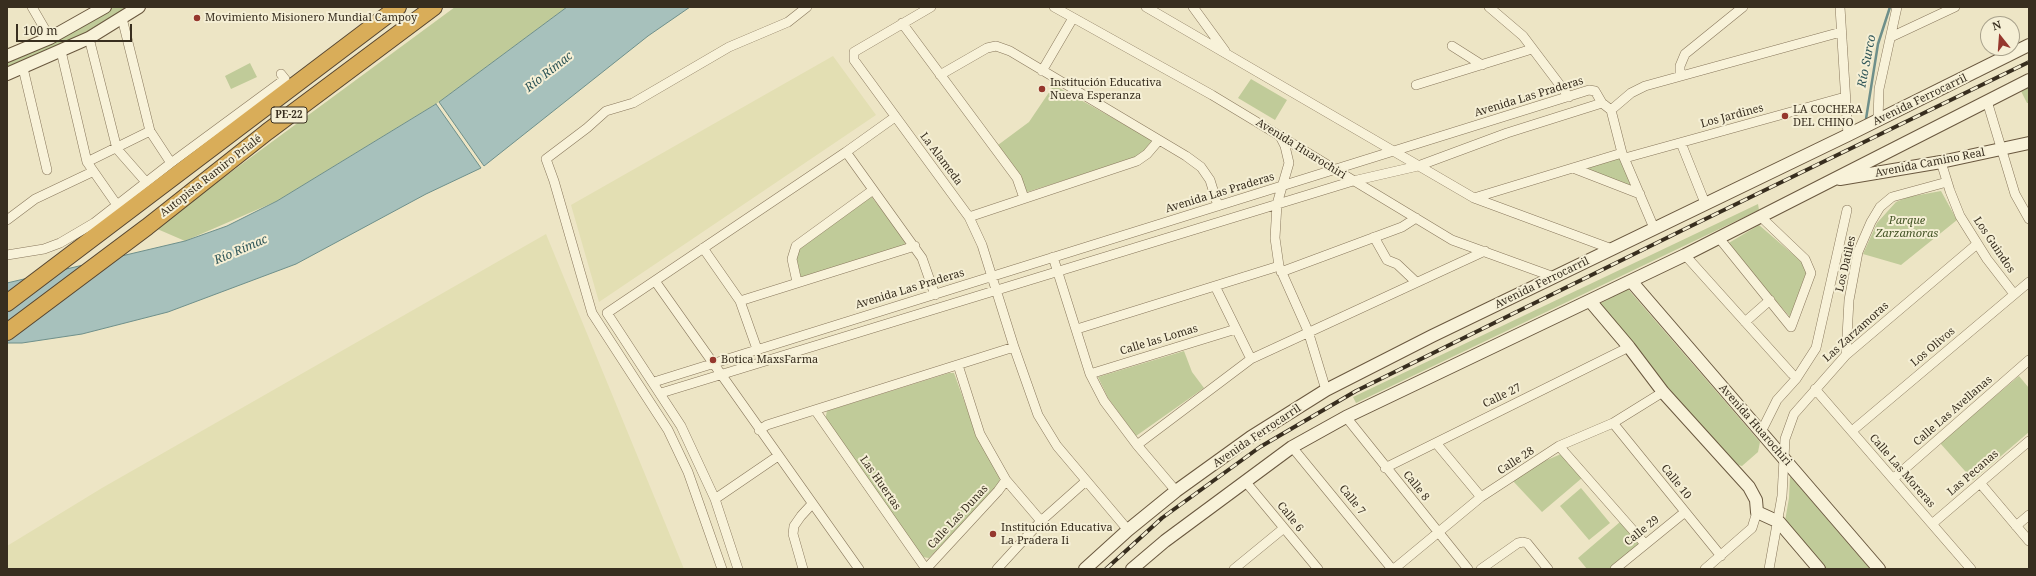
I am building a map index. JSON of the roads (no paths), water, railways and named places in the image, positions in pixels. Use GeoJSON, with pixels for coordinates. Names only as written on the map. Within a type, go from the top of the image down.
{"type":"FeatureCollection","features":[{"type":"Feature","properties":{"kind":"highway","name":"Autopista Ramiro Prialé"},"geometry":{"type":"LineString","coordinates":[[7,303],[122,207],[380,14],[398,7]]}},
{"type":"Feature","properties":{"kind":"highway","name":"Autopista Ramiro Prialé"},"geometry":{"type":"LineString","coordinates":[[7,332],[147,227],[267,132],[434,7]]}},
{"type":"Feature","properties":{"kind":"street"},"geometry":{"type":"LineString","coordinates":[[32,7],[50,38]]}},
{"type":"Feature","properties":{"kind":"street"},"geometry":{"type":"LineString","coordinates":[[7,56],[50,38],[105,7]]}},
{"type":"Feature","properties":{"kind":"street"},"geometry":{"type":"LineString","coordinates":[[7,74],[90,38],[139,7]]}},
{"type":"Feature","properties":{"kind":"street"},"geometry":{"type":"LineString","coordinates":[[722,569],[688,472],[668,430],[592,313],[554,181],[546,159],[587,128],[606,111],[633,104],[729,47],[788,22],[807,7]]}},
{"type":"Feature","properties":{"kind":"street"},"geometry":{"type":"LineString","coordinates":[[931,7],[902,23],[1017,178],[1024,198]]}},
{"type":"Feature","properties":{"kind":"street","name":"Avenida Huarochiri"},"geometry":{"type":"LineString","coordinates":[[1054,7],[1279,135],[1334,170],[1452,240],[1554,277]]}},
{"type":"Feature","properties":{"kind":"street"},"geometry":{"type":"LineString","coordinates":[[1146,7],[1474,198],[1612,249]]}},
{"type":"Feature","properties":{"kind":"street"},"geometry":{"type":"LineString","coordinates":[[1192,7],[1227,54]]}},
{"type":"Feature","properties":{"kind":"street"},"geometry":{"type":"LineString","coordinates":[[1489,7],[1523,36],[1568,97]]}},
{"type":"Feature","properties":{"kind":"street"},"geometry":{"type":"LineString","coordinates":[[1680,76],[1680,66],[1686,54],[1744,7]]}},
{"type":"Feature","properties":{"kind":"street"},"geometry":{"type":"LineString","coordinates":[[1840,7],[1848,135]]}},
{"type":"Feature","properties":{"kind":"street"},"geometry":{"type":"LineString","coordinates":[[1878,120],[1880,89],[1897,7]]}},
{"type":"Feature","properties":{"kind":"street"},"geometry":{"type":"LineString","coordinates":[[1891,37],[1949,8]]}},
{"type":"Feature","properties":{"kind":"street"},"geometry":{"type":"LineString","coordinates":[[122,18],[150,131],[171,163]]}},
{"type":"Feature","properties":{"kind":"street"},"geometry":{"type":"LineString","coordinates":[[1042,71],[1074,18]]}},
{"type":"Feature","properties":{"kind":"street","name":"La Alameda"},"geometry":{"type":"LineString","coordinates":[[902,23],[854,52],[854,60],[969,217],[982,245],[1014,347],[1038,415],[1057,446],[1128,530]]}},
{"type":"Feature","properties":{"kind":"street"},"geometry":{"type":"LineString","coordinates":[[1611,110],[1632,93],[1645,86],[1841,32]]}},
{"type":"Feature","properties":{"kind":"street"},"geometry":{"type":"LineString","coordinates":[[90,38],[117,149],[146,182]]}},
{"type":"Feature","properties":{"kind":"street","name":"Avenida Ferrocarril"},"geometry":{"type":"LineString","coordinates":[[1085,569],[1128,530],[1176,492],[1251,437],[1326,390],[1432,336],[1848,135],[2029,45]]}},
{"type":"Feature","properties":{"kind":"street"},"geometry":{"type":"LineString","coordinates":[[940,75],[987,48],[996,46],[1010,51],[1159,140],[1201,167],[1210,180],[1218,206]]}},
{"type":"Feature","properties":{"kind":"street"},"geometry":{"type":"LineString","coordinates":[[1452,46],[1482,65]]}},
{"type":"Feature","properties":{"kind":"street"},"geometry":{"type":"LineString","coordinates":[[1416,85],[1532,49]]}},
{"type":"Feature","properties":{"kind":"street"},"geometry":{"type":"LineString","coordinates":[[61,51],[87,162],[92,172],[122,207]]}},
{"type":"Feature","properties":{"kind":"street"},"geometry":{"type":"LineString","coordinates":[[23,68],[47,170]]}},
{"type":"Feature","properties":{"kind":"street"},"geometry":{"type":"LineString","coordinates":[[7,255],[44,249],[60,243],[122,207],[146,182],[285,79],[281,74]]}},
{"type":"Feature","properties":{"kind":"street"},"geometry":{"type":"LineString","coordinates":[[1132,569],[1165,541],[1292,447],[1346,417],[1685,255],[2029,80]]}},
{"type":"Feature","properties":{"kind":"street","name":"Avenida Las Praderas"},"geometry":{"type":"LineString","coordinates":[[654,382],[1568,97],[1593,90],[1602,103]]}},
{"type":"Feature","properties":{"kind":"street","name":"Los Jardines"},"geometry":{"type":"LineString","coordinates":[[1474,198],[1574,168],[1681,143],[1845,97]]}},
{"type":"Feature","properties":{"kind":"street"},"geometry":{"type":"LineString","coordinates":[[1988,101],[2015,194],[2029,219]]}},
{"type":"Feature","properties":{"kind":"street"},"geometry":{"type":"LineString","coordinates":[[661,393],[996,289],[1353,181],[1418,166],[1507,132],[1602,103],[1611,110],[1624,156],[1654,228]]}},
{"type":"Feature","properties":{"kind":"street"},"geometry":{"type":"LineString","coordinates":[[738,569],[715,499],[681,426],[654,382],[607,313],[846,152],[895,117]]}},
{"type":"Feature","properties":{"kind":"street"},"geometry":{"type":"LineString","coordinates":[[87,162],[117,149],[150,131]]}},
{"type":"Feature","properties":{"kind":"street"},"geometry":{"type":"LineString","coordinates":[[1279,135],[1285,146],[1288,157],[1283,186],[1277,204],[1276,238],[1280,269],[1308,331],[1326,390]]}},
{"type":"Feature","properties":{"kind":"street"},"geometry":{"type":"LineString","coordinates":[[969,217],[1137,161],[1147,154],[1159,140]]}},
{"type":"Feature","properties":{"kind":"street"},"geometry":{"type":"LineString","coordinates":[[1681,143],[1705,203]]}},
{"type":"Feature","properties":{"kind":"street","name":"Avenida Camino Real"},"geometry":{"type":"LineString","coordinates":[[1831,180],[1942,162],[2029,143]]}},
{"type":"Feature","properties":{"kind":"street"},"geometry":{"type":"LineString","coordinates":[[846,152],[915,246],[922,258],[935,295]]}},
{"type":"Feature","properties":{"kind":"street","name":"Los Guindos"},"geometry":{"type":"LineString","coordinates":[[1942,162],[1960,216],[1977,244],[2014,294]]}},
{"type":"Feature","properties":{"kind":"street"},"geometry":{"type":"LineString","coordinates":[[1574,168],[1640,194]]}},
{"type":"Feature","properties":{"kind":"street"},"geometry":{"type":"LineString","coordinates":[[7,220],[35,199],[92,172]]}},
{"type":"Feature","properties":{"kind":"street","name":"Los Datiles"},"geometry":{"type":"LineString","coordinates":[[1846,355],[1849,300],[1858,252],[1875,214],[1886,202],[1897,195],[1948,182]]}},
{"type":"Feature","properties":{"kind":"street"},"geometry":{"type":"LineString","coordinates":[[797,282],[792,259],[796,246],[873,190]]}},
{"type":"Feature","properties":{"kind":"street"},"geometry":{"type":"LineString","coordinates":[[1761,432],[1777,400],[1796,379],[1816,348],[1847,210]]}},
{"type":"Feature","properties":{"kind":"street"},"geometry":{"type":"LineString","coordinates":[[1719,238],[1791,327],[1811,273],[1805,259],[1761,217]]}},
{"type":"Feature","properties":{"kind":"street"},"geometry":{"type":"LineString","coordinates":[[1077,329],[1215,286],[1280,269],[1374,238],[1402,227],[1416,218]]}},
{"type":"Feature","properties":{"kind":"street"},"geometry":{"type":"LineString","coordinates":[[1374,238],[1387,260],[1397,264],[1416,282]]}},
{"type":"Feature","properties":{"kind":"street","name":"Las Zarzamoras"},"geometry":{"type":"LineString","coordinates":[[1769,569],[1779,522],[1785,460],[1785,439],[1794,414],[1846,355],[1977,244]]}},
{"type":"Feature","properties":{"kind":"street"},"geometry":{"type":"LineString","coordinates":[[740,301],[915,246]]}},
{"type":"Feature","properties":{"kind":"street"},"geometry":{"type":"LineString","coordinates":[[703,248],[740,301],[757,349]]}},
{"type":"Feature","properties":{"kind":"street"},"geometry":{"type":"LineString","coordinates":[[1137,445],[1251,359],[1308,331],[1485,251]]}},
{"type":"Feature","properties":{"kind":"street"},"geometry":{"type":"LineString","coordinates":[[1685,255],[1792,374]]}},
{"type":"Feature","properties":{"kind":"street"},"geometry":{"type":"LineString","coordinates":[[1053,257],[1090,374],[1104,400],[1137,445],[1176,492]]}},
{"type":"Feature","properties":{"kind":"street"},"geometry":{"type":"LineString","coordinates":[[655,281],[712,364],[858,569]]}},
{"type":"Feature","properties":{"kind":"street","name":"Avenida Huarochiri"},"geometry":{"type":"LineString","coordinates":[[1631,281],[1879,569]]}},
{"type":"Feature","properties":{"kind":"street","name":"Los Olivos"},"geometry":{"type":"LineString","coordinates":[[1852,431],[2029,282]]}},
{"type":"Feature","properties":{"kind":"street"},"geometry":{"type":"LineString","coordinates":[[1215,286],[1251,359]]}},
{"type":"Feature","properties":{"kind":"street"},"geometry":{"type":"LineString","coordinates":[[1745,322],[1770,300]]}},
{"type":"Feature","properties":{"kind":"street"},"geometry":{"type":"LineString","coordinates":[[1590,301],[1629,347],[1663,392],[1749,487],[1756,500],[1757,512],[1752,528],[1739,541],[1705,569]]}},
{"type":"Feature","properties":{"kind":"street","name":"Calle las Lomas"},"geometry":{"type":"LineString","coordinates":[[1090,374],[1236,329]]}},
{"type":"Feature","properties":{"kind":"street"},"geometry":{"type":"LineString","coordinates":[[759,430],[767,425],[1014,347]]}},
{"type":"Feature","properties":{"kind":"street","name":"Calle 27"},"geometry":{"type":"LineString","coordinates":[[1386,468],[1629,347]]}},
{"type":"Feature","properties":{"kind":"street","name":"Calle Las Avellanas"},"geometry":{"type":"LineString","coordinates":[[1893,479],[2029,360]]}},
{"type":"Feature","properties":{"kind":"street"},"geometry":{"type":"LineString","coordinates":[[958,365],[980,434],[1006,480],[1040,521]]}},
{"type":"Feature","properties":{"kind":"street","name":"Calle Las Moreras"},"geometry":{"type":"LineString","coordinates":[[1815,389],[1971,569]]}},
{"type":"Feature","properties":{"kind":"street","name":"Calle 28"},"geometry":{"type":"LineString","coordinates":[[1393,569],[1481,497],[1560,446],[1613,423],[1663,392]]}},
{"type":"Feature","properties":{"kind":"street","name":"Las Huertas"},"geometry":{"type":"LineString","coordinates":[[815,410],[926,569]]}},
{"type":"Feature","properties":{"kind":"street","name":"Calle 8"},"geometry":{"type":"LineString","coordinates":[[1346,417],[1468,569]]}},
{"type":"Feature","properties":{"kind":"street","name":"Calle 10"},"geometry":{"type":"LineString","coordinates":[[1613,423],[1721,556]]}},
{"type":"Feature","properties":{"kind":"street","name":"Las Pecanas"},"geometry":{"type":"LineString","coordinates":[[1932,524],[2029,441]]}},
{"type":"Feature","properties":{"kind":"street"},"geometry":{"type":"LineString","coordinates":[[1436,443],[1481,497]]}},
{"type":"Feature","properties":{"kind":"street"},"geometry":{"type":"LineString","coordinates":[[1560,446],[1645,544]]}},
{"type":"Feature","properties":{"kind":"street","name":"Calle 7"},"geometry":{"type":"LineString","coordinates":[[1292,447],[1393,569]]}},
{"type":"Feature","properties":{"kind":"street"},"geometry":{"type":"LineString","coordinates":[[715,499],[778,456]]}},
{"type":"Feature","properties":{"kind":"street","name":"Calle Las Dunas"},"geometry":{"type":"LineString","coordinates":[[926,569],[998,491],[1006,480]]}},
{"type":"Feature","properties":{"kind":"street"},"geometry":{"type":"LineString","coordinates":[[997,569],[1040,521],[1086,481]]}},
{"type":"Feature","properties":{"kind":"street","name":"Calle 6"},"geometry":{"type":"LineString","coordinates":[[1245,481],[1318,569]]}},
{"type":"Feature","properties":{"kind":"street"},"geometry":{"type":"LineString","coordinates":[[1980,484],[2029,541]]}},
{"type":"Feature","properties":{"kind":"street"},"geometry":{"type":"LineString","coordinates":[[803,569],[793,534],[794,526],[800,516],[812,504]]}},
{"type":"Feature","properties":{"kind":"street","name":"Calle 29"},"geometry":{"type":"LineString","coordinates":[[1615,569],[1685,512]]}},
{"type":"Feature","properties":{"kind":"street"},"geometry":{"type":"LineString","coordinates":[[1757,512],[1779,522],[1820,569]]}},
{"type":"Feature","properties":{"kind":"street"},"geometry":{"type":"LineString","coordinates":[[2016,526],[2029,515]]}},
{"type":"Feature","properties":{"kind":"street"},"geometry":{"type":"LineString","coordinates":[[1238,568],[1284,528]]}},
{"type":"Feature","properties":{"kind":"street"},"geometry":{"type":"LineString","coordinates":[[1481,569],[1518,543],[1523,542],[1527,543],[1548,569]]}},
{"type":"Feature","properties":{"kind":"water","name":"Río Rímac"},"geometry":{"type":"Polygon","coordinates":[[[567,7],[690,7],[648,36],[484,166],[439,102],[567,7]]]}},
{"type":"Feature","properties":{"kind":"water","name":"Río Rímac"},"geometry":{"type":"Polygon","coordinates":[[[436,104],[481,168],[426,194],[296,264],[168,312],[82,334],[22,343],[7,343],[7,283],[185,241],[227,226],[277,201],[436,104]]]}},
{"type":"Feature","properties":{"kind":"waterway","name":"Río Surco"},"geometry":{"type":"LineString","coordinates":[[1866,119],[1878,44],[1890,7]]}},
{"type":"Feature","properties":{"kind":"railway"},"geometry":{"type":"LineString","coordinates":[[1106,569],[1162,518],[1260,447],[1356,391],[2029,62]]}},
{"type":"Feature","properties":{"kind":"place","name":"Movimiento Misionero Mundial Campoy"},"geometry":{"type":"Point","coordinates":[197,18]}},
{"type":"Feature","properties":{"kind":"place","name":"Institución Educativa Nueva Esperanza"},"geometry":{"type":"Point","coordinates":[1042,89]}},
{"type":"Feature","properties":{"kind":"place","name":"LA COCHERA DEL CHINO"},"geometry":{"type":"Point","coordinates":[1785,116]}},
{"type":"Feature","properties":{"kind":"place","name":"Botica MaxsFarma"},"geometry":{"type":"Point","coordinates":[713,360]}},
{"type":"Feature","properties":{"kind":"place","name":"Institución Educativa La Pradera Ii"},"geometry":{"type":"Point","coordinates":[993,534]}},
{"type":"Feature","properties":{"kind":"park label","name":"Parque Zarzamoras"},"geometry":{"type":"Point","coordinates":[1907,227]}}]}
